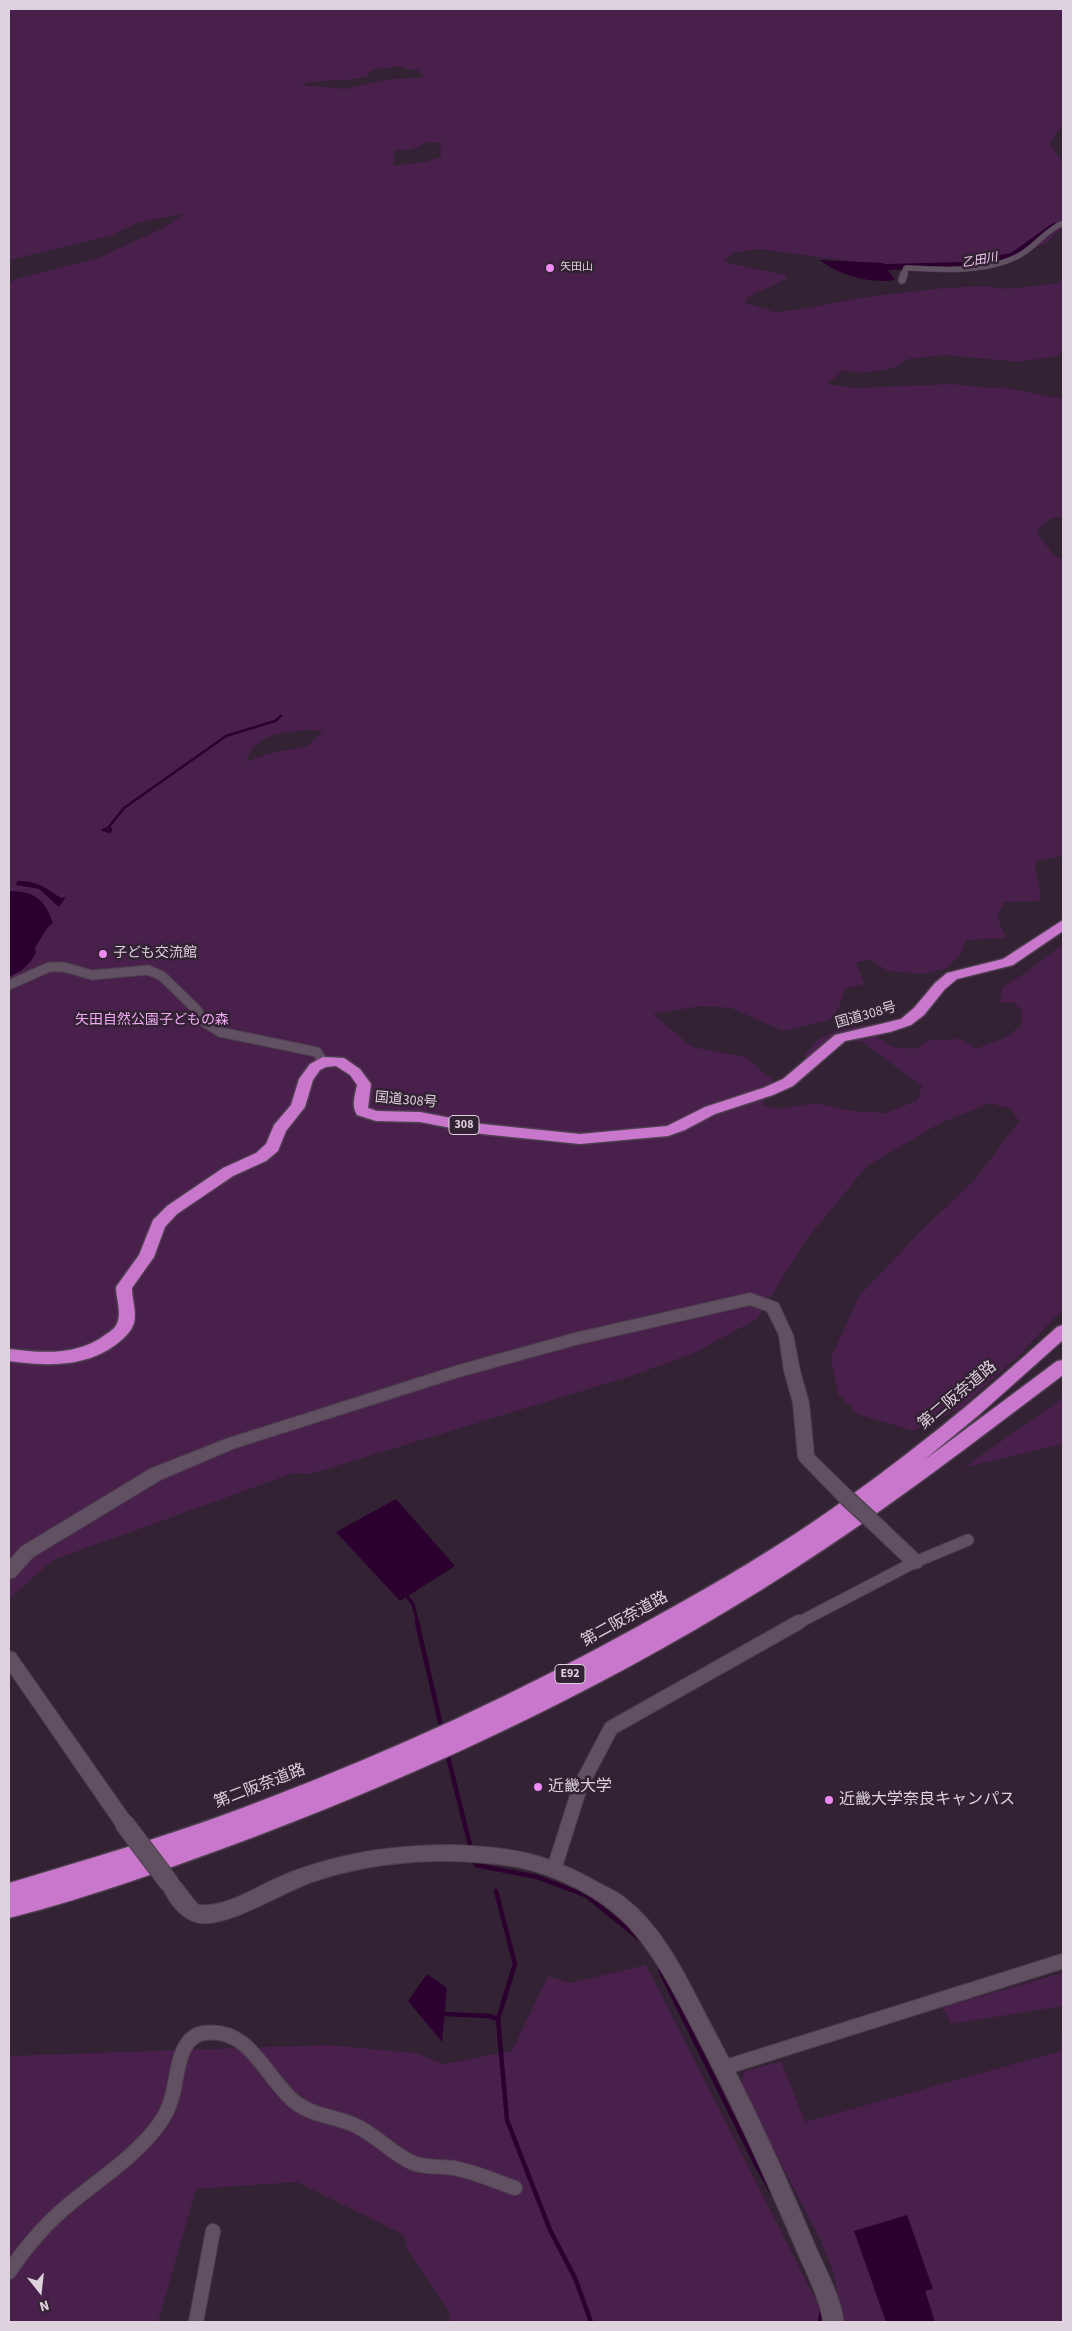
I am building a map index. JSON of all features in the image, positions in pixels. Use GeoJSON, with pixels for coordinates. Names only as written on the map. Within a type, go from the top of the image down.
{"type":"FeatureCollection","features":[{"type":"Feature","properties":{"kind":"highway","name":"国道308号"},"geometry":{"type":"LineString","coordinates":[[323,1062],[339,1061],[355,1072],[364,1084],[360,1105],[362,1111],[376,1116],[420,1117],[482,1129],[580,1139],[668,1131],[679,1128],[715,1109],[746,1100],[782,1085],[798,1076],[840,1038],[902,1024],[923,1007],[946,980],[1008,962],[1050,935],[1063,924]]}},
{"type":"Feature","properties":{"kind":"highway"},"geometry":{"type":"LineString","coordinates":[[9,1355],[30,1357],[79,1356],[94,1352],[120,1333],[127,1317],[124,1287],[146,1258],[158,1224],[172,1210],[228,1172],[268,1152],[276,1141],[279,1129],[298,1107],[306,1079],[315,1067],[323,1062]]}},
{"type":"Feature","properties":{"kind":"highway","name":"第二阪奈道路"},"geometry":{"type":"LineString","coordinates":[[9,1892],[165,1843],[279,1802],[428,1741],[574,1671],[739,1578],[817,1529],[941,1436],[994,1393],[1063,1331]]}},
{"type":"Feature","properties":{"kind":"highway","name":"E92"},"geometry":{"type":"LineString","coordinates":[[9,1908],[106,1879],[292,1814],[434,1755],[583,1683],[745,1592],[826,1539],[1063,1366]]}},
{"type":"Feature","properties":{"kind":"street"},"geometry":{"type":"LineString","coordinates":[[902,280],[906,268],[941,270],[968,268],[1008,259],[1019,255],[1063,223]]}},
{"type":"Feature","properties":{"kind":"street"},"geometry":{"type":"LineString","coordinates":[[9,985],[49,967],[64,967],[92,975],[148,970],[162,976],[197,1010],[204,1022],[220,1032],[317,1052],[323,1062]]}},
{"type":"Feature","properties":{"kind":"street"},"geometry":{"type":"LineString","coordinates":[[9,1572],[27,1552],[156,1474],[222,1446],[459,1371],[575,1339],[750,1299],[774,1307],[786,1335],[792,1371],[802,1403],[806,1458],[915,1562]]}},
{"type":"Feature","properties":{"kind":"street"},"geometry":{"type":"LineString","coordinates":[[554,1869],[580,1787],[612,1728],[794,1625],[915,1562],[968,1540]]}},
{"type":"Feature","properties":{"kind":"street"},"geometry":{"type":"LineString","coordinates":[[9,1658],[124,1823],[185,1905],[196,1913],[203,1915],[221,1911],[292,1880],[339,1864],[395,1854],[441,1852],[516,1859],[554,1869],[574,1878],[620,1906],[664,1955],[723,2068],[799,2227],[833,2315],[833,2322]]}},
{"type":"Feature","properties":{"kind":"street"},"geometry":{"type":"LineString","coordinates":[[723,2068],[1063,1961]]}},
{"type":"Feature","properties":{"kind":"street"},"geometry":{"type":"LineString","coordinates":[[9,2272],[20,2251],[42,2228],[72,2199],[131,2154],[155,2130],[170,2105],[177,2069],[188,2043],[200,2033],[218,2032],[235,2038],[255,2055],[292,2099],[307,2111],[354,2124],[414,2163],[454,2168],[515,2188]]}},
{"type":"Feature","properties":{"kind":"street"},"geometry":{"type":"LineString","coordinates":[[196,2322],[213,2231]]}},
{"type":"Feature","properties":{"kind":"green space","name":"矢田自然公園子どもの森"},"geometry":{"type":"Polygon","coordinates":[[[9,9],[1063,9],[1063,126],[1058,130],[1050,144],[1063,163],[1063,227],[1046,243],[1011,258],[969,267],[941,270],[894,267],[758,249],[732,253],[723,262],[785,275],[788,278],[748,297],[745,303],[775,312],[809,308],[859,298],[944,288],[987,286],[1007,289],[1059,283],[1063,279],[1063,349],[1058,356],[1019,362],[945,355],[908,359],[891,369],[861,373],[844,370],[826,384],[856,388],[951,384],[991,388],[1002,387],[1063,399],[1063,517],[1051,518],[1036,531],[1054,556],[1063,560],[1063,856],[1036,861],[1040,901],[1004,902],[997,917],[1006,938],[966,940],[961,954],[947,968],[923,974],[888,971],[871,960],[856,962],[864,984],[845,989],[839,1007],[830,1020],[783,1031],[731,1008],[701,1006],[653,1014],[692,1047],[745,1057],[774,1081],[762,1105],[778,1109],[815,1103],[852,1111],[886,1113],[918,1100],[922,1086],[861,1041],[845,1040],[813,1068],[804,1056],[817,1040],[840,1029],[894,1021],[898,1029],[876,1037],[893,1047],[915,1049],[930,1040],[962,1039],[976,1049],[1004,1038],[1021,1026],[1022,1011],[1013,1002],[1000,1003],[1002,987],[1025,973],[1063,944],[1063,1309],[1020,1354],[961,1408],[913,1431],[858,1414],[838,1394],[831,1358],[859,1296],[918,1234],[976,1178],[1019,1121],[1011,1109],[990,1103],[939,1124],[867,1166],[806,1240],[757,1319],[692,1354],[631,1376],[310,1474],[294,1473],[53,1560],[9,1599],[9,283],[19,278],[98,258],[161,229],[185,213],[137,223],[110,236],[9,260],[9,9]],[[401,66],[371,70],[368,76],[360,78],[300,85],[346,89],[384,80],[425,77],[420,71],[401,66]],[[428,142],[411,150],[395,150],[393,166],[424,162],[441,157],[440,146],[444,143],[428,142]],[[313,730],[281,733],[259,743],[253,748],[245,762],[268,754],[307,746],[323,732],[313,730]]]}},
{"type":"Feature","properties":{"kind":"green space"},"geometry":{"type":"Polygon","coordinates":[[[1063,1398],[1063,1444],[963,1468],[1063,1398]]]}},
{"type":"Feature","properties":{"kind":"green space"},"geometry":{"type":"Polygon","coordinates":[[[646,1965],[827,2322],[450,2322],[449,2311],[407,2249],[404,2235],[297,2182],[196,2189],[158,2322],[9,2322],[9,2056],[328,2045],[415,2053],[444,2064],[512,2051],[548,1976],[570,1983],[646,1965]]]}},
{"type":"Feature","properties":{"kind":"green space"},"geometry":{"type":"Polygon","coordinates":[[[1063,1973],[1063,2006],[951,2024],[943,2007],[1063,1973]]]}},
{"type":"Feature","properties":{"kind":"green space"},"geometry":{"type":"Polygon","coordinates":[[[1063,2008],[1063,2322],[842,2322],[834,2274],[820,2239],[741,2086],[744,2072],[781,2061],[805,2122],[1061,2051],[1063,2008]]]}},
{"type":"Feature","properties":{"kind":"shaded area"},"geometry":{"type":"Polygon","coordinates":[[[820,260],[883,263],[895,280],[876,281],[855,277],[836,270],[820,260]]]}},
{"type":"Feature","properties":{"kind":"shaded area"},"geometry":{"type":"Polygon","coordinates":[[[17,881],[35,883],[61,898],[66,897],[59,907],[39,889],[16,885],[17,881]]]}},
{"type":"Feature","properties":{"kind":"shaded area"},"geometry":{"type":"Polygon","coordinates":[[[9,891],[18,891],[37,898],[46,908],[53,923],[47,928],[35,948],[36,953],[31,961],[22,970],[9,977],[9,891]]]}},
{"type":"Feature","properties":{"kind":"shaded area"},"geometry":{"type":"Polygon","coordinates":[[[396,1499],[455,1566],[400,1601],[336,1532],[396,1499]]]}},
{"type":"Feature","properties":{"kind":"shaded area"},"geometry":{"type":"Polygon","coordinates":[[[427,1974],[447,1988],[442,2042],[408,2001],[427,1974]]]}},
{"type":"Feature","properties":{"kind":"shaded area"},"geometry":{"type":"Polygon","coordinates":[[[907,2215],[933,2289],[925,2291],[935,2322],[886,2322],[854,2231],[907,2215]]]}},
{"type":"Feature","properties":{"kind":"waterway","name":"乙田川"},"geometry":{"type":"LineString","coordinates":[[886,267],[962,265],[1014,255],[1053,226]]}},
{"type":"Feature","properties":{"kind":"waterway"},"geometry":{"type":"LineString","coordinates":[[108,828],[124,808],[226,736],[275,721],[281,716]]}},
{"type":"Feature","properties":{"kind":"waterway"},"geometry":{"type":"LineString","coordinates":[[108,828],[111,829],[110,832],[103,830],[108,828]]}},
{"type":"Feature","properties":{"kind":"waterway"},"geometry":{"type":"LineString","coordinates":[[405,1594],[413,1604],[418,1624]]}},
{"type":"Feature","properties":{"kind":"waterway"},"geometry":{"type":"LineString","coordinates":[[417,1622],[442,1730]]}},
{"type":"Feature","properties":{"kind":"waterway"},"geometry":{"type":"LineString","coordinates":[[447,1753],[471,1849]]}},
{"type":"Feature","properties":{"kind":"waterway"},"geometry":{"type":"LineString","coordinates":[[474,1859],[476,1865],[537,1877],[587,1896],[641,1940]]}},
{"type":"Feature","properties":{"kind":"waterway"},"geometry":{"type":"LineString","coordinates":[[496,1891],[515,1964],[498,2019]]}},
{"type":"Feature","properties":{"kind":"waterway"},"geometry":{"type":"LineString","coordinates":[[660,1970],[757,2166],[773,2194]]}},
{"type":"Feature","properties":{"kind":"waterway"},"geometry":{"type":"LineString","coordinates":[[444,2014],[489,2016],[498,2019]]}},
{"type":"Feature","properties":{"kind":"waterway"},"geometry":{"type":"LineString","coordinates":[[498,2019],[507,2120],[550,2230],[575,2278],[591,2322]]}},
{"type":"Feature","properties":{"kind":"waterway"},"geometry":{"type":"LineString","coordinates":[[820,2322],[822,2311]]}},
{"type":"Feature","properties":{"kind":"place","name":"矢田山"},"geometry":{"type":"Point","coordinates":[550,268]}},
{"type":"Feature","properties":{"kind":"place","name":"子ども交流館"},"geometry":{"type":"Point","coordinates":[103,954]}},
{"type":"Feature","properties":{"kind":"place","name":"近畿大学"},"geometry":{"type":"Point","coordinates":[538,1787]}},
{"type":"Feature","properties":{"kind":"place","name":"近畿大学奈良キャンパス"},"geometry":{"type":"Point","coordinates":[829,1800]}}]}
